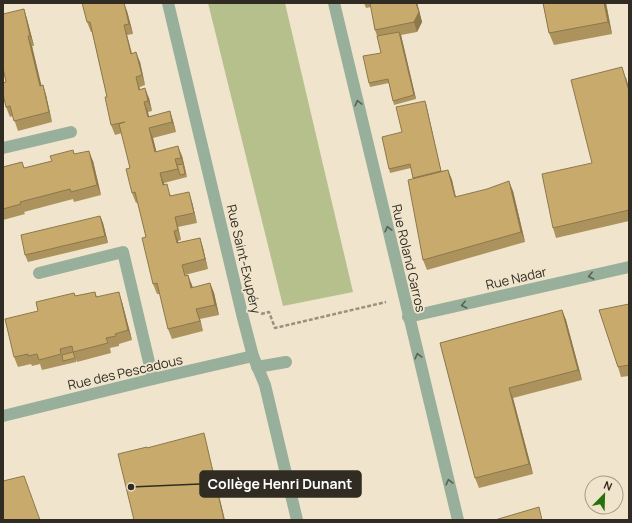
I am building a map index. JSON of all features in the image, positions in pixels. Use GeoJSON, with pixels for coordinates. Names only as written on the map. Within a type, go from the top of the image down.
{"type":"FeatureCollection","features":[{"type":"Feature","properties":{"kind":"street","name":"Rue Saint-Exupéry"},"geometry":{"type":"LineString","coordinates":[[168,3],[255,362],[265,385],[297,520]]}},
{"type":"Feature","properties":{"kind":"street","name":"Rue Roland Garros"},"geometry":{"type":"LineString","coordinates":[[334,3],[408,317],[458,520]]}},
{"type":"Feature","properties":{"kind":"street"},"geometry":{"type":"LineString","coordinates":[[3,148],[71,132]]}},
{"type":"Feature","properties":{"kind":"street"},"geometry":{"type":"LineString","coordinates":[[39,273],[123,252],[153,379]]}},
{"type":"Feature","properties":{"kind":"street","name":"Rue Nadar"},"geometry":{"type":"LineString","coordinates":[[408,317],[629,267]]}},
{"type":"Feature","properties":{"kind":"street","name":"Rue des Pescadous"},"geometry":{"type":"LineString","coordinates":[[3,416],[153,379],[255,362],[286,362]]}},
{"type":"Feature","properties":{"kind":"path"},"geometry":{"type":"LineString","coordinates":[[258,315],[269,312],[274,328],[404,297]]}},
{"type":"Feature","properties":{"kind":"green space"},"geometry":{"type":"Polygon","coordinates":[[[208,3],[285,3],[353,292],[283,306],[208,3]]]}},
{"type":"Feature","properties":{"kind":"building"},"geometry":{"type":"Polygon","coordinates":[[[82,3],[124,3],[129,24],[124,25],[131,54],[136,52],[142,75],[136,77],[139,90],[145,88],[148,101],[144,102],[148,117],[170,111],[172,122],[149,128],[155,152],[178,146],[181,158],[175,159],[178,169],[160,173],[163,185],[167,184],[170,196],[189,192],[194,213],[175,217],[178,230],[174,231],[177,243],[200,238],[205,259],[182,265],[185,276],[188,275],[191,288],[210,283],[215,305],[196,309],[200,321],[168,329],[157,283],[153,284],[142,238],[146,237],[135,192],[132,193],[126,169],[130,168],[119,124],[125,122],[111,125],[105,97],[107,97],[90,22],[87,22],[82,3]]]}},
{"type":"Feature","properties":{"kind":"building"},"geometry":{"type":"Polygon","coordinates":[[[370,3],[416,3],[419,12],[414,22],[375,30],[370,3]]]}},
{"type":"Feature","properties":{"kind":"building"},"geometry":{"type":"Polygon","coordinates":[[[543,3],[604,3],[608,22],[549,33],[543,3]]]}},
{"type":"Feature","properties":{"kind":"building"},"geometry":{"type":"Polygon","coordinates":[[[24,9],[30,36],[28,36],[40,86],[43,85],[49,112],[14,121],[10,106],[6,107],[3,94],[3,83],[6,82],[3,68],[3,14],[24,9]]]}},
{"type":"Feature","properties":{"kind":"building"},"geometry":{"type":"Polygon","coordinates":[[[399,32],[414,95],[393,101],[388,79],[369,83],[363,56],[381,53],[377,36],[399,32]]]}},
{"type":"Feature","properties":{"kind":"building"},"geometry":{"type":"Polygon","coordinates":[[[622,67],[629,91],[629,210],[553,228],[542,174],[592,163],[571,80],[622,67]]]}},
{"type":"Feature","properties":{"kind":"building"},"geometry":{"type":"Polygon","coordinates":[[[425,101],[441,171],[413,178],[410,164],[389,169],[382,137],[402,132],[396,107],[425,101]]]}},
{"type":"Feature","properties":{"kind":"building"},"geometry":{"type":"Polygon","coordinates":[[[73,150],[74,154],[89,151],[97,185],[71,192],[70,189],[20,202],[21,204],[3,209],[3,167],[22,162],[24,168],[52,161],[50,156],[73,150]]]}},
{"type":"Feature","properties":{"kind":"building"},"geometry":{"type":"Polygon","coordinates":[[[183,164],[185,174],[180,175],[177,165],[183,164]]]}},
{"type":"Feature","properties":{"kind":"building"},"geometry":{"type":"Polygon","coordinates":[[[448,170],[455,197],[487,189],[509,181],[521,232],[423,260],[408,180],[448,170]]]}},
{"type":"Feature","properties":{"kind":"building"},"geometry":{"type":"Polygon","coordinates":[[[100,216],[105,236],[25,255],[21,235],[100,216]]]}},
{"type":"Feature","properties":{"kind":"building"},"geometry":{"type":"Polygon","coordinates":[[[95,292],[96,297],[119,292],[128,330],[115,334],[116,336],[106,338],[108,343],[73,352],[72,346],[60,349],[61,354],[39,360],[37,354],[14,357],[5,319],[38,311],[36,302],[74,293],[75,296],[95,292]]]}},
{"type":"Feature","properties":{"kind":"building"},"geometry":{"type":"Polygon","coordinates":[[[629,304],[629,365],[618,367],[599,310],[629,304]]]}},
{"type":"Feature","properties":{"kind":"building"},"geometry":{"type":"Polygon","coordinates":[[[562,310],[578,370],[509,388],[529,464],[475,478],[440,343],[562,310]]]}},
{"type":"Feature","properties":{"kind":"building"},"geometry":{"type":"Polygon","coordinates":[[[73,352],[75,358],[63,361],[62,355],[73,352]]]}},
{"type":"Feature","properties":{"kind":"building"},"geometry":{"type":"Polygon","coordinates":[[[204,433],[224,520],[134,520],[118,454],[204,433]]]}},
{"type":"Feature","properties":{"kind":"building"},"geometry":{"type":"Polygon","coordinates":[[[24,476],[40,520],[3,520],[3,481],[24,476]]]}},
{"type":"Feature","properties":{"kind":"building"},"geometry":{"type":"Polygon","coordinates":[[[539,507],[542,520],[495,520],[539,507]]]}},
{"type":"Feature","properties":{"kind":"place","name":"Collège Henri Dunant"},"geometry":{"type":"Point","coordinates":[131,487]}}]}
